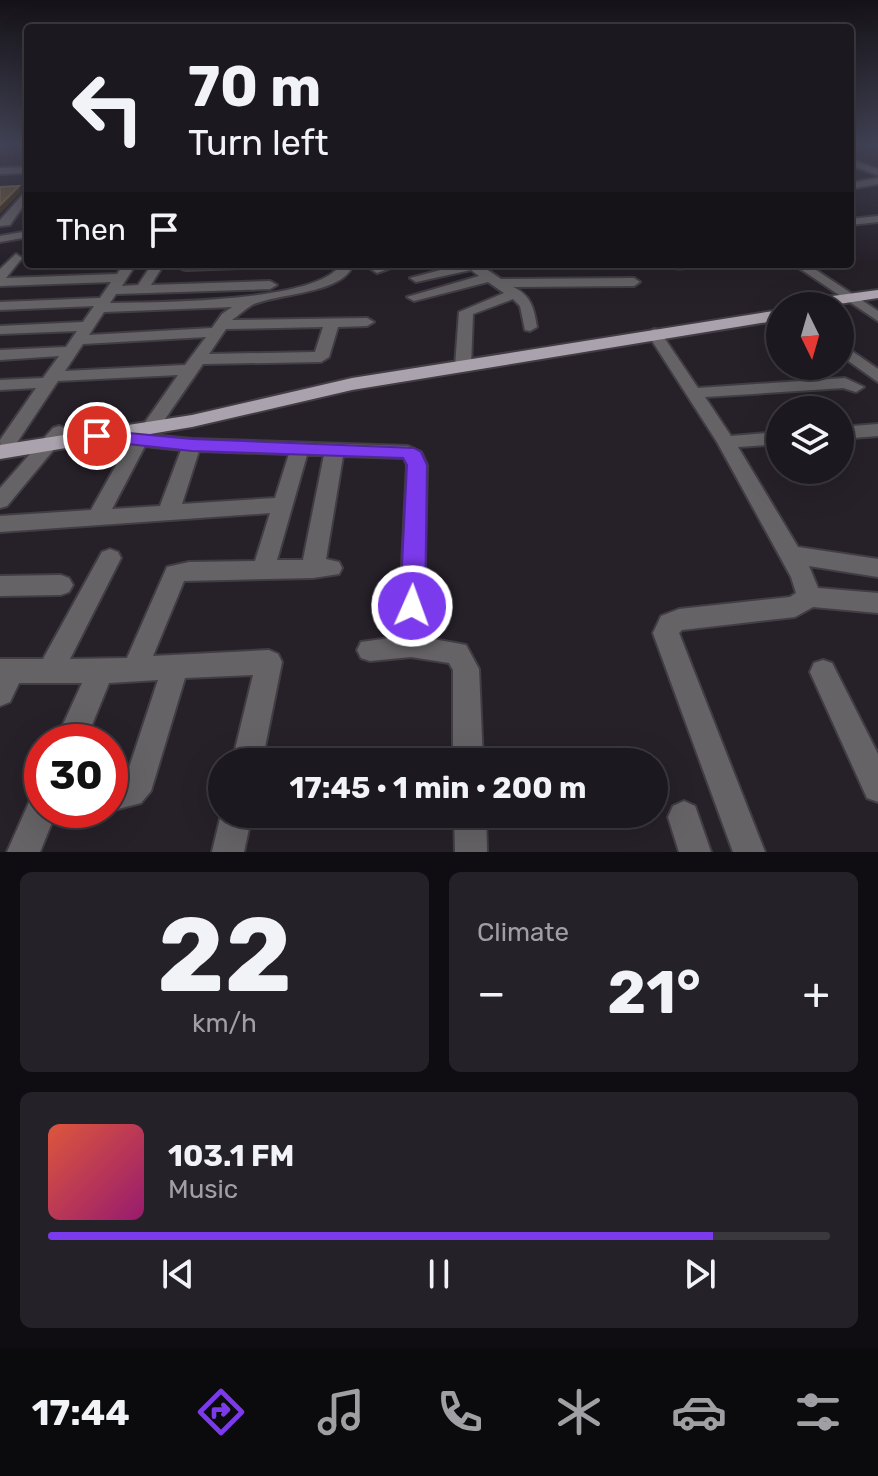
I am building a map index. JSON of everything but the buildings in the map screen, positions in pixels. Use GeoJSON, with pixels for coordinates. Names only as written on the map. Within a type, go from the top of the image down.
{"type":"FeatureCollection","features":[{"type":"Feature","properties":{"kind":"main road"},"geometry":{"type":"LineString","coordinates":[[854,302],[878,294]]}},
{"type":"Feature","properties":{"kind":"main road"},"geometry":{"type":"LineString","coordinates":[[854,303],[878,301]]}},
{"type":"Feature","properties":{"kind":"main road"},"geometry":{"type":"LineString","coordinates":[[3,446],[148,429],[463,361],[766,310]]}},
{"type":"Feature","properties":{"kind":"main road"},"geometry":{"type":"LineString","coordinates":[[463,361],[766,317]]}},
{"type":"Feature","properties":{"kind":"main road"},"geometry":{"type":"LineString","coordinates":[[55,438],[97,436]]}},
{"type":"Feature","properties":{"kind":"street"},"geometry":{"type":"LineString","coordinates":[[24,198],[2,230],[24,233]]}},
{"type":"Feature","properties":{"kind":"street"},"geometry":{"type":"LineString","coordinates":[[854,222],[878,219]]}},
{"type":"Feature","properties":{"kind":"street"},"geometry":{"type":"LineString","coordinates":[[0,279],[16,258]]}},
{"type":"Feature","properties":{"kind":"street"},"geometry":{"type":"LineString","coordinates":[[35,280],[47,268]]}},
{"type":"Feature","properties":{"kind":"street"},"geometry":{"type":"LineString","coordinates":[[3,446],[127,268]]}},
{"type":"Feature","properties":{"kind":"street"},"geometry":{"type":"LineString","coordinates":[[141,290],[155,268]]}},
{"type":"Feature","properties":{"kind":"street"},"geometry":{"type":"LineString","coordinates":[[175,288],[185,268]]}},
{"type":"Feature","properties":{"kind":"street"},"geometry":{"type":"LineString","coordinates":[[230,302],[238,268]]}},
{"type":"Feature","properties":{"kind":"street"},"geometry":{"type":"LineString","coordinates":[[0,279],[35,280],[109,294],[248,302],[330,281],[346,268]]}},
{"type":"Feature","properties":{"kind":"street"},"geometry":{"type":"LineString","coordinates":[[416,278],[455,268]]}},
{"type":"Feature","properties":{"kind":"street"},"geometry":{"type":"LineString","coordinates":[[477,268],[516,293],[527,306],[530,327]]}},
{"type":"Feature","properties":{"kind":"street"},"geometry":{"type":"LineString","coordinates":[[804,268],[836,292]]}},
{"type":"Feature","properties":{"kind":"street"},"geometry":{"type":"LineString","coordinates":[[414,297],[496,280],[634,282]]}},
{"type":"Feature","properties":{"kind":"street"},"geometry":{"type":"LineString","coordinates":[[0,306],[141,290],[270,285]]}},
{"type":"Feature","properties":{"kind":"street"},"geometry":{"type":"LineString","coordinates":[[463,361],[466,312],[516,293]]}},
{"type":"Feature","properties":{"kind":"street"},"geometry":{"type":"LineString","coordinates":[[98,516],[148,429],[227,317],[248,302]]}},
{"type":"Feature","properties":{"kind":"street"},"geometry":{"type":"LineString","coordinates":[[854,305],[878,317]]}},
{"type":"Feature","properties":{"kind":"street"},"geometry":{"type":"LineString","coordinates":[[0,385],[195,364],[332,323],[367,322]]}},
{"type":"Feature","properties":{"kind":"street"},"geometry":{"type":"LineString","coordinates":[[0,355],[79,339],[219,328],[276,341],[321,357],[332,323]]}},
{"type":"Feature","properties":{"kind":"street"},"geometry":{"type":"LineString","coordinates":[[0,330],[79,339]]}},
{"type":"Feature","properties":{"kind":"street"},"geometry":{"type":"LineString","coordinates":[[654,333],[726,442],[803,577],[809,597]]}},
{"type":"Feature","properties":{"kind":"street"},"geometry":{"type":"LineString","coordinates":[[854,359],[878,377]]}},
{"type":"Feature","properties":{"kind":"street"},"geometry":{"type":"LineString","coordinates":[[693,393],[845,383],[856,387]]}},
{"type":"Feature","properties":{"kind":"street"},"geometry":{"type":"LineString","coordinates":[[97,436],[148,429],[192,445],[408,452],[414,456],[417,465],[412,606]]}},
{"type":"Feature","properties":{"kind":"street"},"geometry":{"type":"LineString","coordinates":[[854,432],[878,430]]}},
{"type":"Feature","properties":{"kind":"street"},"geometry":{"type":"LineString","coordinates":[[0,501],[55,438]]}},
{"type":"Feature","properties":{"kind":"street"},"geometry":{"type":"LineString","coordinates":[[726,442],[766,439]]}},
{"type":"Feature","properties":{"kind":"street"},"geometry":{"type":"LineString","coordinates":[[169,511],[192,445]]}},
{"type":"Feature","properties":{"kind":"street"},"geometry":{"type":"LineString","coordinates":[[263,570],[300,448]]}},
{"type":"Feature","properties":{"kind":"street"},"geometry":{"type":"LineString","coordinates":[[135,669],[175,574],[189,571],[322,569],[335,449]]}},
{"type":"Feature","properties":{"kind":"street"},"geometry":{"type":"LineString","coordinates":[[0,524],[283,505]]}},
{"type":"Feature","properties":{"kind":"street"},"geometry":{"type":"LineString","coordinates":[[791,555],[878,568]]}},
{"type":"Feature","properties":{"kind":"street"},"geometry":{"type":"LineString","coordinates":[[50,671],[110,558]]}},
{"type":"Feature","properties":{"kind":"street"},"geometry":{"type":"LineString","coordinates":[[0,586],[61,585]]}},
{"type":"Feature","properties":{"kind":"street"},"geometry":{"type":"LineString","coordinates":[[749,852],[666,633],[670,624],[679,620],[770,612],[795,607],[809,597],[878,603]]}},
{"type":"Feature","properties":{"kind":"street"},"geometry":{"type":"LineString","coordinates":[[370,650],[411,646],[457,653],[466,669],[468,748]]}},
{"type":"Feature","properties":{"kind":"street"},"geometry":{"type":"LineString","coordinates":[[4,679],[50,671],[269,662],[250,748]]}},
{"type":"Feature","properties":{"kind":"street"},"geometry":{"type":"LineString","coordinates":[[128,792],[140,780],[175,667]]}},
{"type":"Feature","properties":{"kind":"street"},"geometry":{"type":"LineString","coordinates":[[78,724],[101,671]]}},
{"type":"Feature","properties":{"kind":"street"},"geometry":{"type":"LineString","coordinates":[[823,672],[878,787]]}},
{"type":"Feature","properties":{"kind":"street"},"geometry":{"type":"LineString","coordinates":[[684,817],[695,852]]}},
{"type":"Feature","properties":{"kind":"street"},"geometry":{"type":"LineString","coordinates":[[23,852],[34,828]]}},
{"type":"Feature","properties":{"kind":"street"},"geometry":{"type":"LineString","coordinates":[[228,852],[233,828]]}},
{"type":"Feature","properties":{"kind":"street"},"geometry":{"type":"LineString","coordinates":[[470,828],[471,852]]}},
{"type":"Feature","properties":{"kind":"route"},"geometry":{"type":"LineString","coordinates":[[97,436],[192,445],[408,452],[414,456],[417,465],[412,606]]}}]}
